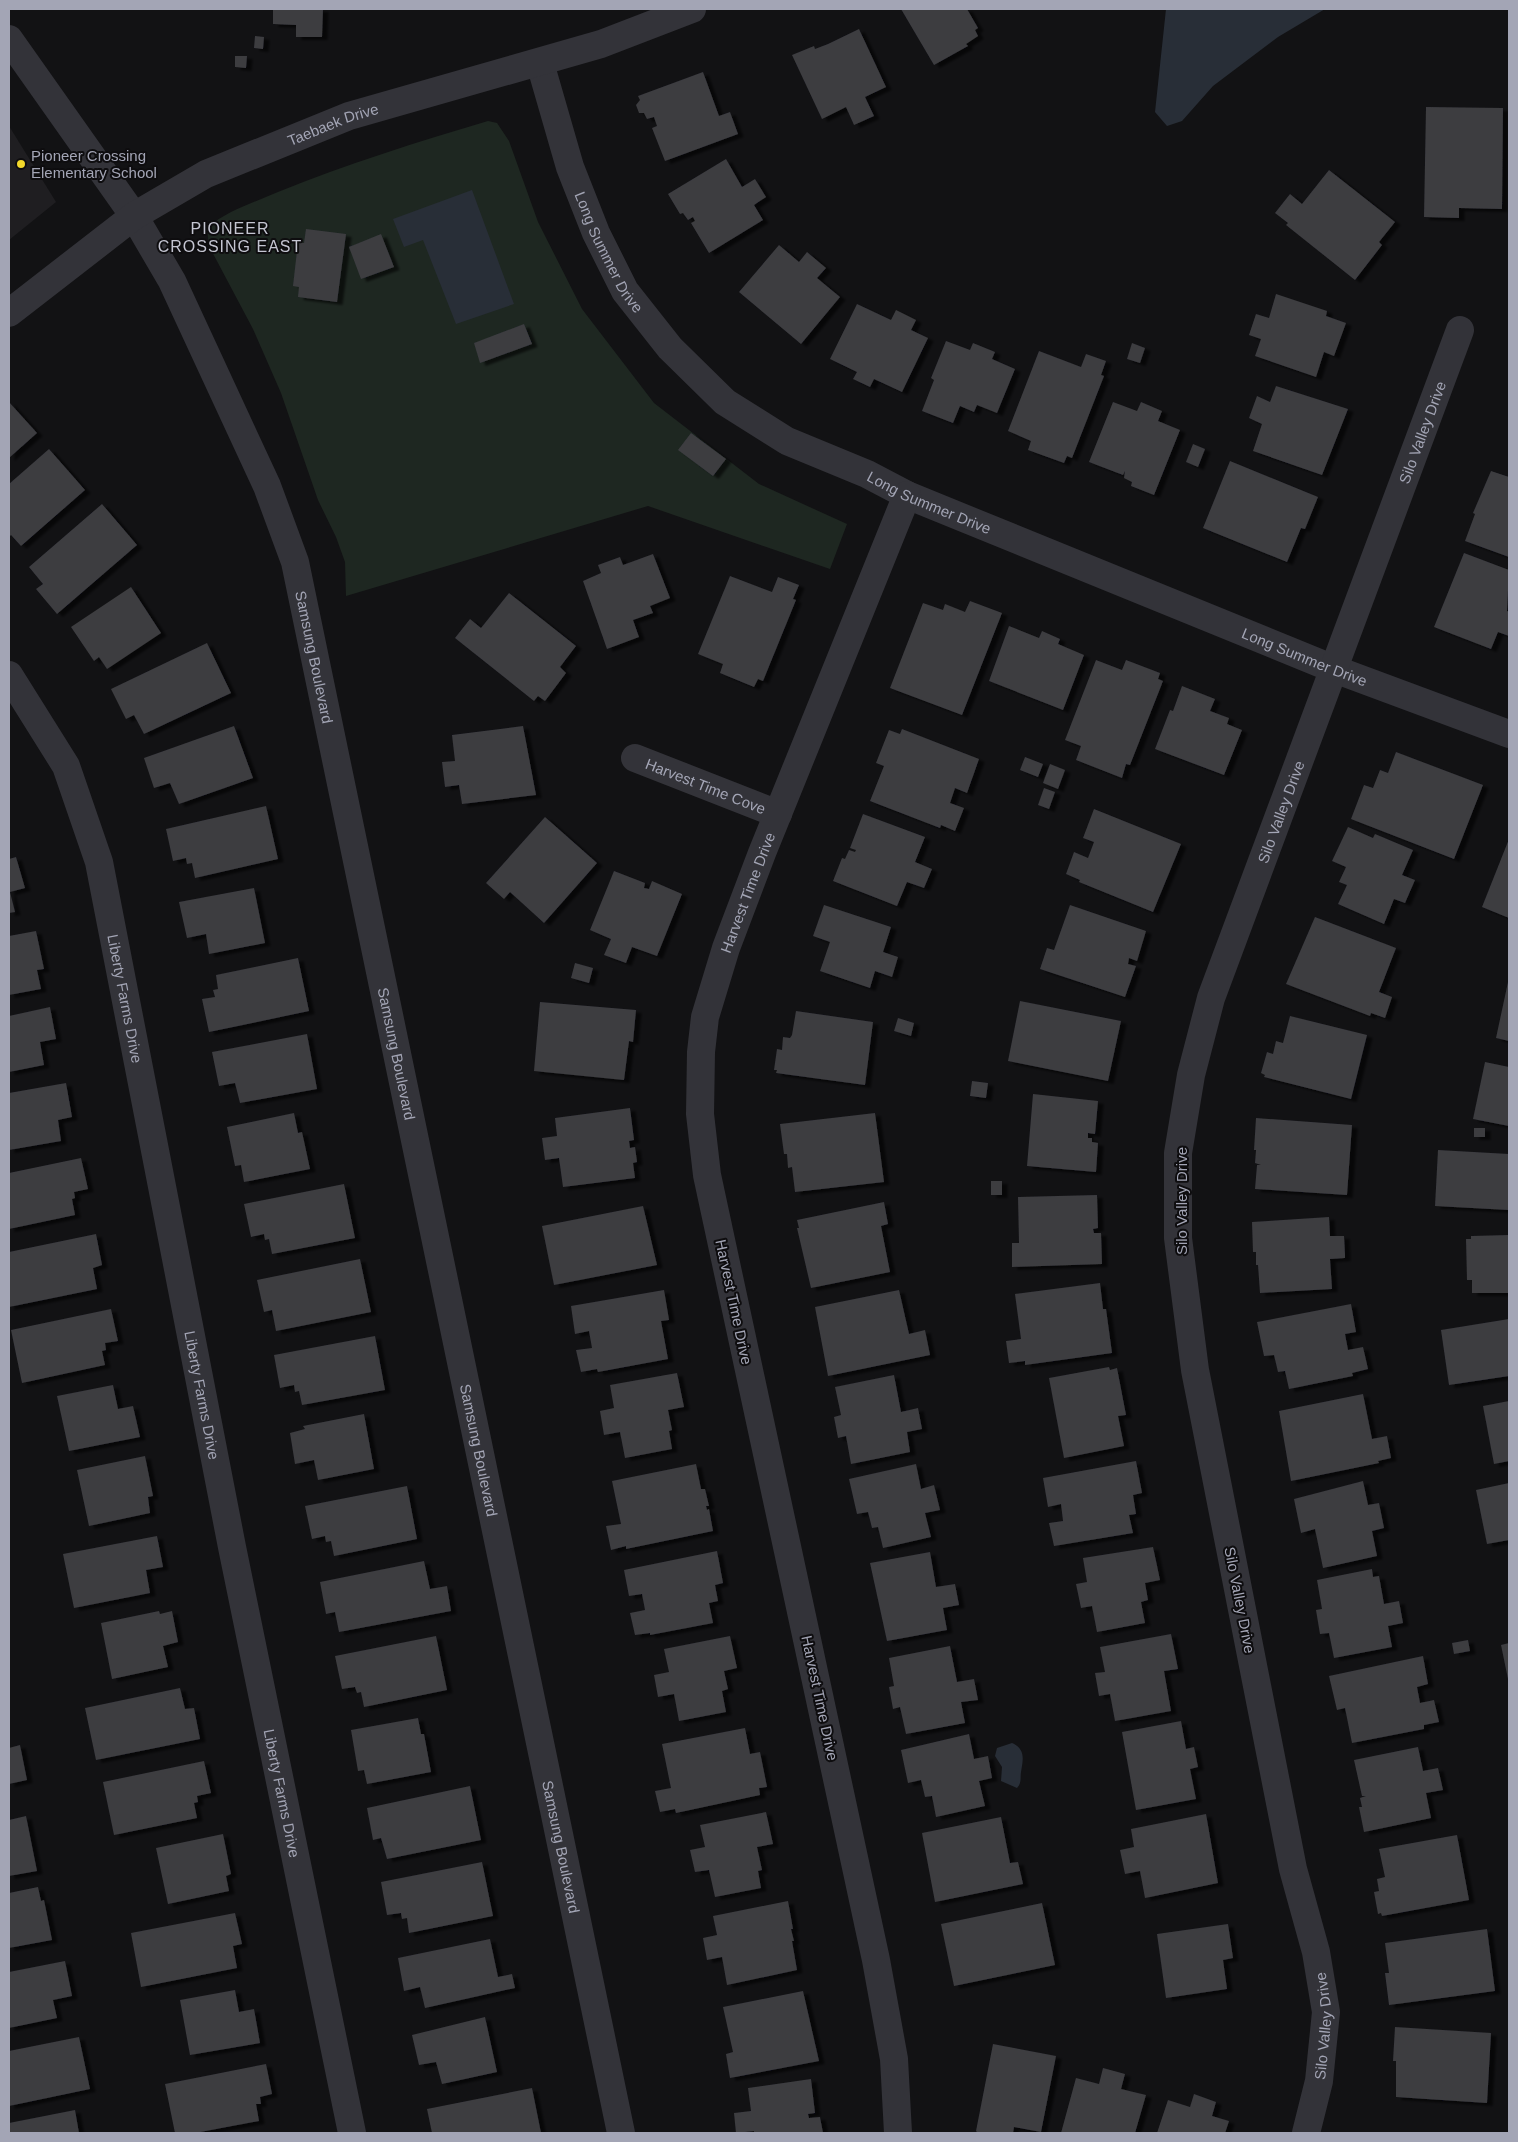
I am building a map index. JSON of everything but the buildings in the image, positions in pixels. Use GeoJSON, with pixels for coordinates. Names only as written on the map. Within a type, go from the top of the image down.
{"type":"FeatureCollection","features":[{"type":"Feature","properties":{"kind":"street","name":"Taebaek Drive"},"geometry":{"type":"LineString","coordinates":[[9,313],[134,216],[206,174],[349,116],[540,63],[601,44],[692,9]]}},
{"type":"Feature","properties":{"kind":"street","name":"Samsung Boulevard"},"geometry":{"type":"LineString","coordinates":[[9,39],[134,216],[172,281],[267,486],[295,562],[621,2133]]}},
{"type":"Feature","properties":{"kind":"street","name":"Long Summer Drive"},"geometry":{"type":"LineString","coordinates":[[540,63],[570,167],[596,233],[624,291],[670,348],[725,402],[787,441],[867,474],[907,495],[1334,669],[1509,734]]}},
{"type":"Feature","properties":{"kind":"street","name":"Silo Valley Drive"},"geometry":{"type":"LineString","coordinates":[[1306,2133],[1319,2081],[1326,2012],[1316,1952],[1293,1869],[1195,1370],[1178,1238],[1178,1153],[1191,1075],[1211,998],[1460,330]]}},
{"type":"Feature","properties":{"kind":"street","name":"Harvest Time Drive"},"geometry":{"type":"LineString","coordinates":[[898,2133],[894,2059],[876,1960],[707,1175],[700,1114],[701,1052],[705,1017],[726,948],[907,495]]}},
{"type":"Feature","properties":{"kind":"street","name":"Liberty Farms Drive"},"geometry":{"type":"LineString","coordinates":[[9,675],[66,766],[99,862],[232,1547],[352,2133]]}},
{"type":"Feature","properties":{"kind":"street","name":"Harvest Time Cove"},"geometry":{"type":"LineString","coordinates":[[635,758],[778,814]]}},
{"type":"Feature","properties":{"kind":"shaded area"},"geometry":{"type":"Polygon","coordinates":[[[1166,9],[1325,9],[1278,37],[1213,86],[1182,121],[1167,126],[1155,112],[1166,9]]]}},
{"type":"Feature","properties":{"kind":"shaded area"},"geometry":{"type":"Polygon","coordinates":[[[488,121],[497,123],[509,141],[538,222],[582,309],[654,403],[759,484],[847,524],[830,569],[648,506],[346,596],[345,562],[336,537],[318,500],[281,393],[253,329],[209,246],[207,228],[250,203],[330,172],[488,121]]]}},
{"type":"Feature","properties":{"kind":"shaded area","name":"Pioneer Crossing Elementary School"},"geometry":{"type":"Polygon","coordinates":[[[9,126],[56,202],[9,240],[9,126]]]}},
{"type":"Feature","properties":{"kind":"shaded area"},"geometry":{"type":"Polygon","coordinates":[[[472,190],[514,304],[456,324],[423,240],[404,247],[393,219],[472,190]]]}},
{"type":"Feature","properties":{"kind":"shaded area"},"geometry":{"type":"Polygon","coordinates":[[[1012,1743],[1020,1748],[1022,1752],[1020,1782],[1017,1788],[1001,1781],[1002,1767],[995,1756],[997,1748],[1012,1743]]]}},
{"type":"Feature","properties":{"kind":"place","name":"Pioneer Crossing Elementary School"},"geometry":{"type":"Point","coordinates":[21,164]}},
{"type":"Feature","properties":{"kind":"district","name":"PIONEER CROSSING EAST"},"geometry":{"type":"Point","coordinates":[230,237]}}]}
